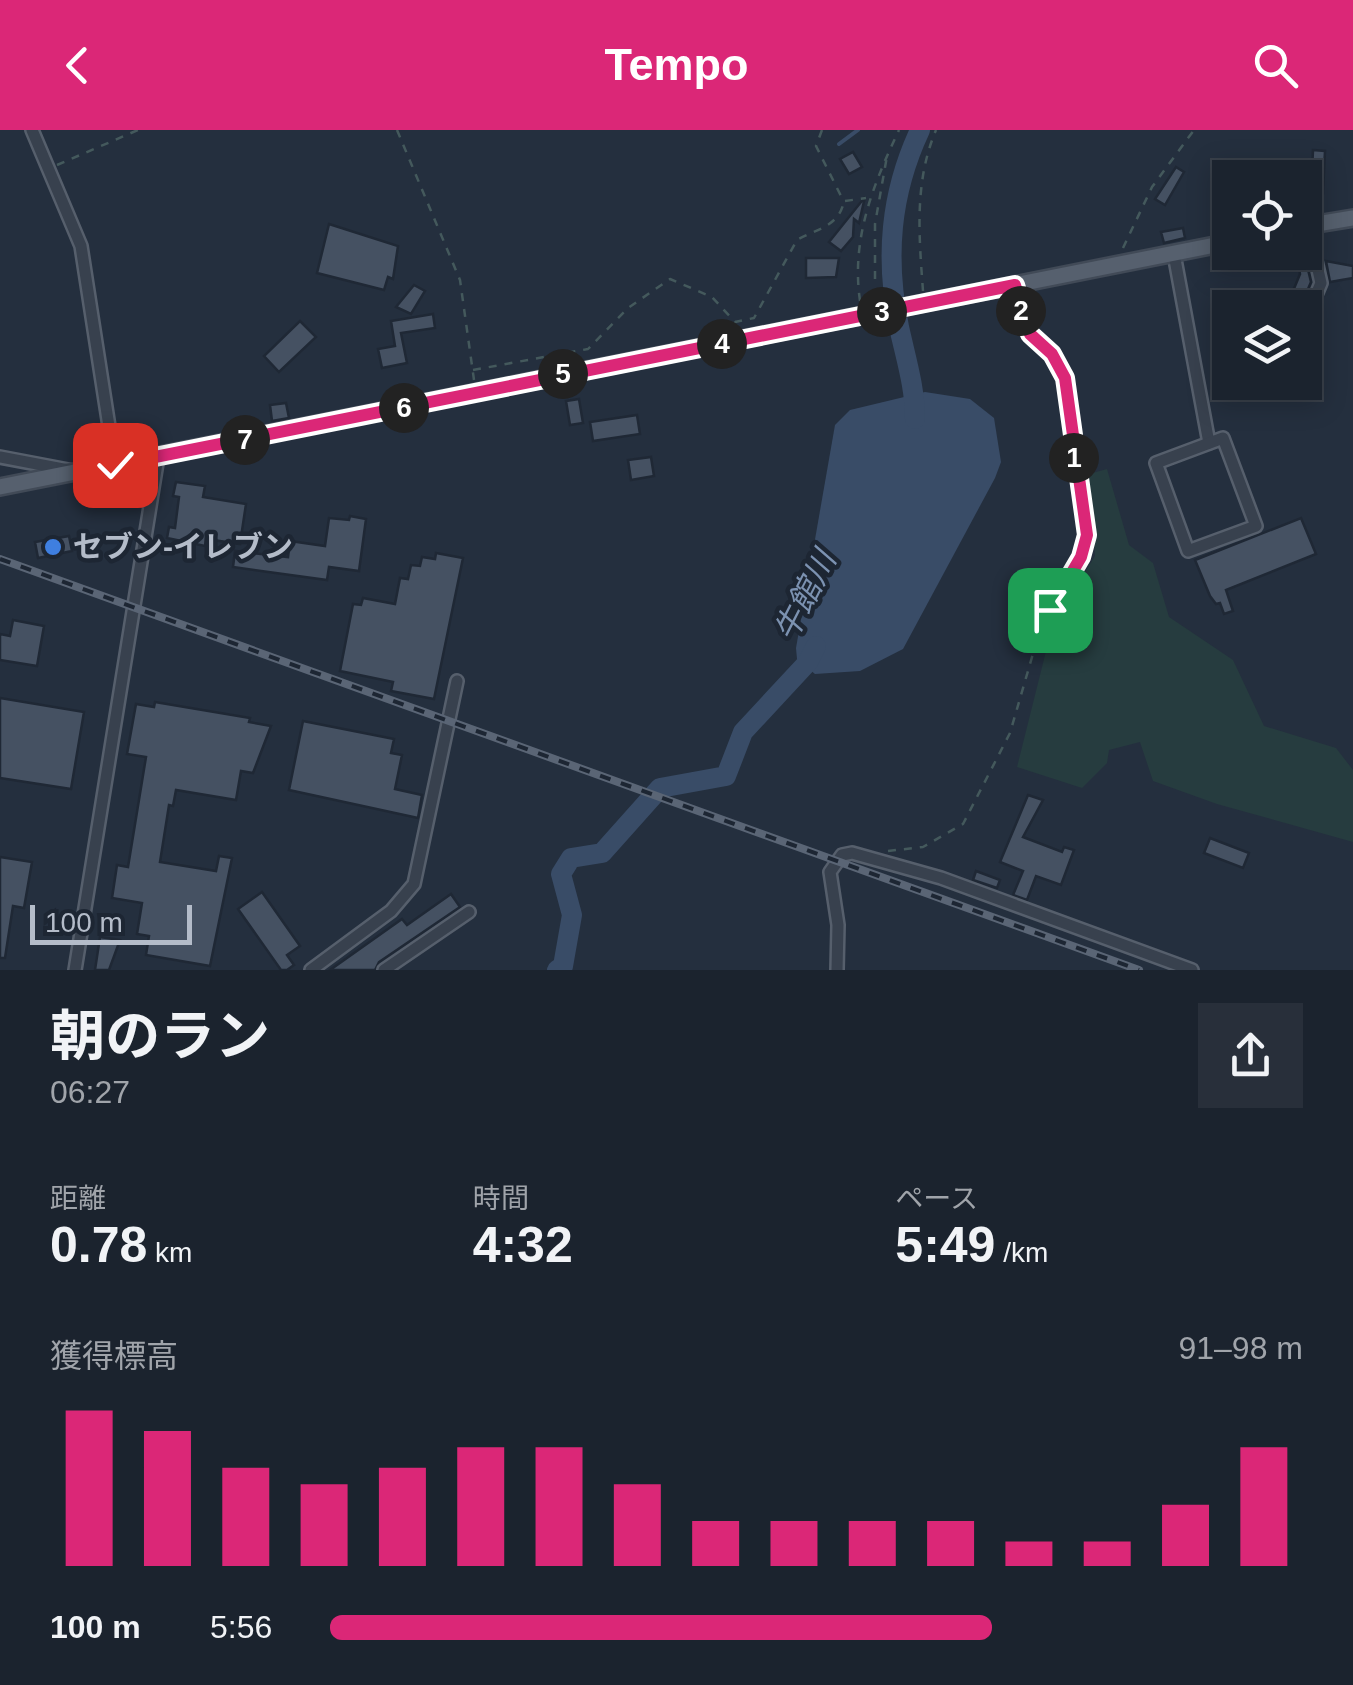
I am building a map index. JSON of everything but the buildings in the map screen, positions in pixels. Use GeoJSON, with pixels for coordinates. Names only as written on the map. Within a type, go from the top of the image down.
{"type":"FeatureCollection","features":[{"type":"Feature","properties":{"kind":"main road"},"geometry":{"type":"LineString","coordinates":[[1322,223],[1353,218]]}},
{"type":"Feature","properties":{"kind":"main road"},"geometry":{"type":"LineString","coordinates":[[0,487],[1212,246]]}},
{"type":"Feature","properties":{"kind":"street"},"geometry":{"type":"LineString","coordinates":[[32,130],[82,246],[115,465]]}},
{"type":"Feature","properties":{"kind":"street"},"geometry":{"type":"LineString","coordinates":[[1174,254],[1210,443]]}},
{"type":"Feature","properties":{"kind":"street"},"geometry":{"type":"LineString","coordinates":[[1223,438],[1256,526],[1188,551],[1156,463],[1210,443],[1223,438]]}},
{"type":"Feature","properties":{"kind":"street"},"geometry":{"type":"LineString","coordinates":[[0,457],[79,472]]}},
{"type":"Feature","properties":{"kind":"street"},"geometry":{"type":"LineString","coordinates":[[76,970],[158,457]]}},
{"type":"Feature","properties":{"kind":"street"},"geometry":{"type":"LineString","coordinates":[[311,970],[391,911],[414,884],[457,681]]}},
{"type":"Feature","properties":{"kind":"street"},"geometry":{"type":"LineString","coordinates":[[836,970],[838,925],[830,872],[842,854],[852,853],[941,878],[1192,970]]}},
{"type":"Feature","properties":{"kind":"street"},"geometry":{"type":"LineString","coordinates":[[384,970],[469,912]]}},
{"type":"Feature","properties":{"kind":"path"},"geometry":{"type":"LineString","coordinates":[[48,169],[138,130]]}},
{"type":"Feature","properties":{"kind":"path"},"geometry":{"type":"LineString","coordinates":[[397,130],[460,280],[475,392]]}},
{"type":"Feature","properties":{"kind":"path"},"geometry":{"type":"LineString","coordinates":[[822,130],[816,146],[844,202]]}},
{"type":"Feature","properties":{"kind":"path"},"geometry":{"type":"LineString","coordinates":[[862,316],[859,250],[869,199],[899,130]]}},
{"type":"Feature","properties":{"kind":"path"},"geometry":{"type":"LineString","coordinates":[[917,305],[919,205],[924,166],[936,130]]}},
{"type":"Feature","properties":{"kind":"path"},"geometry":{"type":"LineString","coordinates":[[1115,265],[1152,188],[1194,130]]}},
{"type":"Feature","properties":{"kind":"path"},"geometry":{"type":"LineString","coordinates":[[874,279],[875,224],[887,154]]}},
{"type":"Feature","properties":{"kind":"path"},"geometry":{"type":"LineString","coordinates":[[473,370],[588,349],[628,308],[670,280],[712,296],[735,322],[754,318],[797,240],[825,230],[844,202],[869,199]]}},
{"type":"Feature","properties":{"kind":"path"},"geometry":{"type":"LineString","coordinates":[[879,852],[922,847],[963,824],[1010,732],[1039,633],[1086,547],[1065,378],[1052,354],[1030,334],[1015,285]]}},
{"type":"Feature","properties":{"kind":"green space"},"geometry":{"type":"Polygon","coordinates":[[[1107,469],[1129,545],[1153,563],[1169,617],[1233,660],[1264,726],[1336,748],[1353,770],[1353,842],[1217,804],[1153,781],[1140,742],[1109,750],[1107,763],[1082,788],[1017,767],[1053,623],[1095,556],[1089,474],[1107,469]]]}},
{"type":"Feature","properties":{"kind":"water"},"geometry":{"type":"Polygon","coordinates":[[[925,392],[970,399],[994,418],[1001,462],[995,478],[903,649],[860,671],[815,674],[797,659],[796,648],[835,425],[850,410],[925,392]]]}},
{"type":"Feature","properties":{"kind":"waterway"},"geometry":{"type":"LineString","coordinates":[[839,144],[858,130]]}},
{"type":"Feature","properties":{"kind":"waterway","name":"牛館川"},"geometry":{"type":"LineString","coordinates":[[915,419],[895,301],[892,251],[896,202],[920,130]]}},
{"type":"Feature","properties":{"kind":"waterway","name":"牛館川"},"geometry":{"type":"LineString","coordinates":[[557,970],[563,966],[572,915],[561,874],[571,858],[602,853],[660,788],[726,776],[743,732],[808,662],[816,646]]}},
{"type":"Feature","properties":{"kind":"railway"},"geometry":{"type":"LineString","coordinates":[[0,559],[1139,970]]}},
{"type":"Feature","properties":{"kind":"place","name":"セブン-イレブン"},"geometry":{"type":"Point","coordinates":[53,547]}},
{"type":"Feature","properties":{"kind":"route"},"geometry":{"type":"LineString","coordinates":[[115,465],[1015,285],[1030,334],[1052,354],[1065,378],[1070,436],[1087,535],[1086,547],[1050,610]]}}]}
